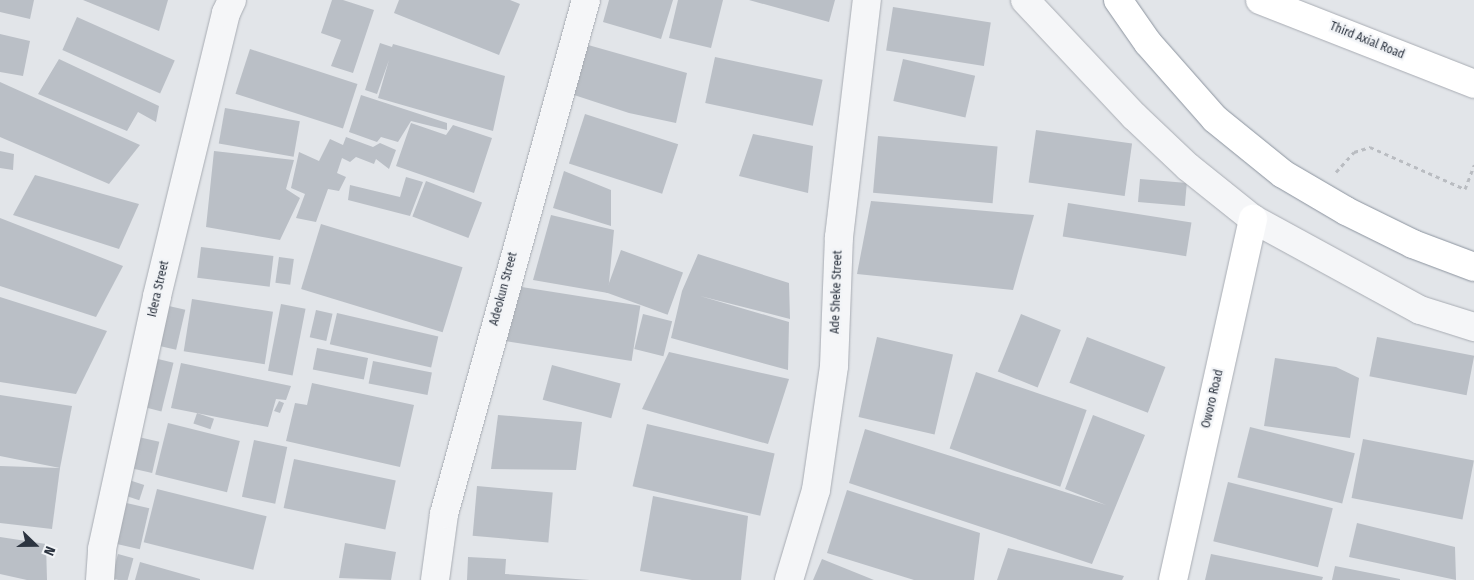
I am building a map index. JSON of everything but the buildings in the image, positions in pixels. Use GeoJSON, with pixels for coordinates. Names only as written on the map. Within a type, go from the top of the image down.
{"type":"FeatureCollection","features":[{"type":"Feature","properties":{"kind":"main road"},"geometry":{"type":"LineString","coordinates":[[1118,0],[1148,43],[1215,119],[1283,174],[1346,211],[1413,244],[1474,267]]}},
{"type":"Feature","properties":{"kind":"main road","name":"Third Axial Road"},"geometry":{"type":"LineString","coordinates":[[1260,0],[1474,84]]}},
{"type":"Feature","properties":{"kind":"main road","name":"Oworo Road"},"geometry":{"type":"LineString","coordinates":[[1173,580],[1253,219]]}},
{"type":"Feature","properties":{"kind":"street","name":"Idera Street"},"geometry":{"type":"LineString","coordinates":[[100,580],[102,549],[157,296],[224,23],[232,0]]}},
{"type":"Feature","properties":{"kind":"street","name":"Adeokun Street"},"geometry":{"type":"LineString","coordinates":[[435,580],[444,514],[586,0]]}},
{"type":"Feature","properties":{"kind":"street","name":"Ade Sheke Street"},"geometry":{"type":"LineString","coordinates":[[789,580],[816,490],[834,366],[839,237],[867,0]]}},
{"type":"Feature","properties":{"kind":"street"},"geometry":{"type":"LineString","coordinates":[[1025,0],[1134,116],[1188,167],[1253,219],[1420,310],[1474,327]]}},
{"type":"Feature","properties":{"kind":"path"},"geometry":{"type":"LineString","coordinates":[[1370,147],[1465,189],[1474,165]]}}]}
